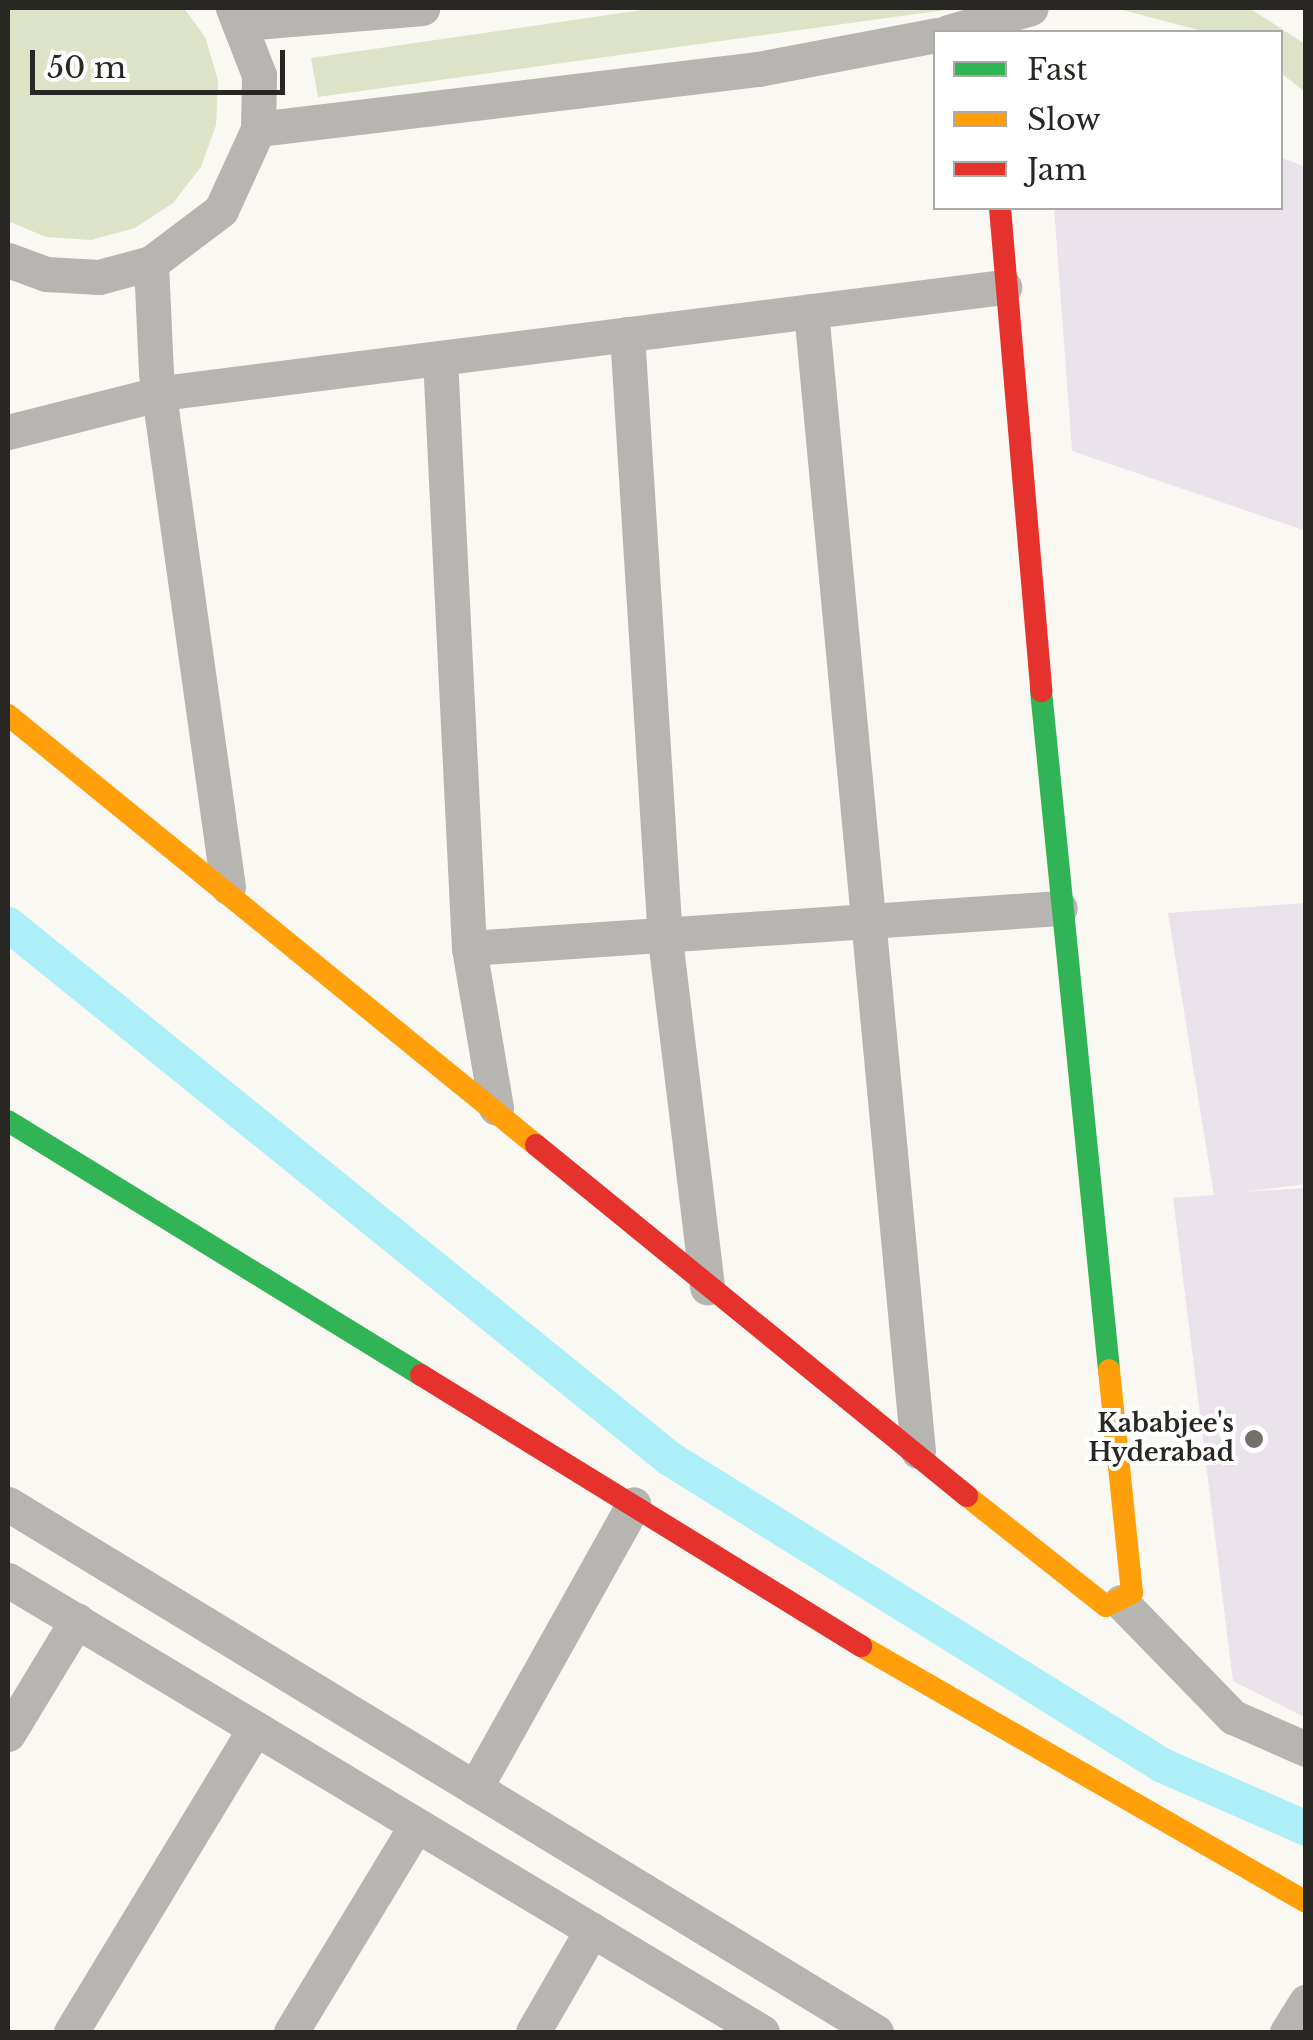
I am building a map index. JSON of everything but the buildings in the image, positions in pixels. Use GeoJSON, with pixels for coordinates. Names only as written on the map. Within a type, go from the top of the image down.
{"type":"FeatureCollection","features":[{"type":"Feature","properties":{"kind":"street"},"geometry":{"type":"LineString","coordinates":[[8,260],[46,274],[99,276],[151,263],[221,210],[258,129],[259,75],[239,16],[422,8]]}},
{"type":"Feature","properties":{"kind":"street"},"geometry":{"type":"LineString","coordinates":[[956,30],[1031,8]]}},
{"type":"Feature","properties":{"kind":"street"},"geometry":{"type":"LineString","coordinates":[[258,129],[758,69],[933,36]]}},
{"type":"Feature","properties":{"kind":"street"},"geometry":{"type":"LineString","coordinates":[[8,715],[228,887],[707,1287],[918,1452],[1087,1594],[1106,1606],[1120,1602],[1132,1593],[1132,1573],[1060,908],[1000,210]]}},
{"type":"Feature","properties":{"kind":"street"},"geometry":{"type":"LineString","coordinates":[[151,263],[162,393],[228,887]]}},
{"type":"Feature","properties":{"kind":"street"},"geometry":{"type":"LineString","coordinates":[[8,432],[162,393],[1004,287]]}},
{"type":"Feature","properties":{"kind":"street"},"geometry":{"type":"LineString","coordinates":[[811,311],[862,916],[918,1452]]}},
{"type":"Feature","properties":{"kind":"street"},"geometry":{"type":"LineString","coordinates":[[628,334],[665,939],[707,1287]]}},
{"type":"Feature","properties":{"kind":"street"},"geometry":{"type":"LineString","coordinates":[[440,358],[469,948],[496,1108]]}},
{"type":"Feature","properties":{"kind":"street"},"geometry":{"type":"LineString","coordinates":[[469,948],[665,939],[862,916],[1060,908]]}},
{"type":"Feature","properties":{"kind":"street"},"geometry":{"type":"LineString","coordinates":[[8,1122],[895,1666],[1306,1902]]}},
{"type":"Feature","properties":{"kind":"street"},"geometry":{"type":"LineString","coordinates":[[8,1504],[876,2032]]}},
{"type":"Feature","properties":{"kind":"street"},"geometry":{"type":"LineString","coordinates":[[475,1788],[634,1504]]}},
{"type":"Feature","properties":{"kind":"street"},"geometry":{"type":"LineString","coordinates":[[8,1580],[762,2032]]}},
{"type":"Feature","properties":{"kind":"street"},"geometry":{"type":"LineString","coordinates":[[1120,1602],[1232,1717],[1306,1749]]}},
{"type":"Feature","properties":{"kind":"street"},"geometry":{"type":"LineString","coordinates":[[8,1734],[76,1620]]}},
{"type":"Feature","properties":{"kind":"street"},"geometry":{"type":"LineString","coordinates":[[70,2032],[254,1728]]}},
{"type":"Feature","properties":{"kind":"street"},"geometry":{"type":"LineString","coordinates":[[292,2032],[415,1827]]}},
{"type":"Feature","properties":{"kind":"street"},"geometry":{"type":"LineString","coordinates":[[533,2032],[592,1930]]}},
{"type":"Feature","properties":{"kind":"street"},"geometry":{"type":"LineString","coordinates":[[1288,2032],[1306,2001]]}},
{"type":"Feature","properties":{"kind":"green space"},"geometry":{"type":"Polygon","coordinates":[[[8,8],[184,8],[205,37],[218,80],[216,125],[201,167],[173,203],[135,228],[91,240],[46,237],[8,221],[8,8]]]}},
{"type":"Feature","properties":{"kind":"green space"},"geometry":{"type":"Polygon","coordinates":[[[656,8],[959,8],[318,97],[311,58],[656,8]]]}},
{"type":"Feature","properties":{"kind":"green space"},"geometry":{"type":"Polygon","coordinates":[[[1115,8],[1249,8],[1305,44],[1305,92],[1283,75],[1283,30],[1198,30],[1115,8]]]}},
{"type":"Feature","properties":{"kind":"waterway"},"geometry":{"type":"LineString","coordinates":[[8,924],[669,1458],[1162,1765],[1306,1828]]}},
{"type":"Feature","properties":{"kind":"traffic: fast"},"geometry":{"type":"LineString","coordinates":[[1041,691],[1109,1370]]}},
{"type":"Feature","properties":{"kind":"traffic: fast"},"geometry":{"type":"LineString","coordinates":[[8,1121],[421,1375]]}},
{"type":"Feature","properties":{"kind":"traffic: slow"},"geometry":{"type":"LineString","coordinates":[[8,715],[536,1145]]}},
{"type":"Feature","properties":{"kind":"traffic: slow"},"geometry":{"type":"LineString","coordinates":[[967,1496],[1106,1606],[1132,1593],[1109,1370]]}},
{"type":"Feature","properties":{"kind":"traffic: slow"},"geometry":{"type":"LineString","coordinates":[[861,1646],[1306,1902]]}},
{"type":"Feature","properties":{"kind":"traffic: jam"},"geometry":{"type":"LineString","coordinates":[[1000,210],[1041,691]]}},
{"type":"Feature","properties":{"kind":"traffic: jam"},"geometry":{"type":"LineString","coordinates":[[536,1145],[967,1496]]}},
{"type":"Feature","properties":{"kind":"traffic: jam"},"geometry":{"type":"LineString","coordinates":[[421,1375],[861,1646]]}},
{"type":"Feature","properties":{"kind":"place","name":"Kababjee's Hyderabad"},"geometry":{"type":"Point","coordinates":[1254,1439]}}]}
